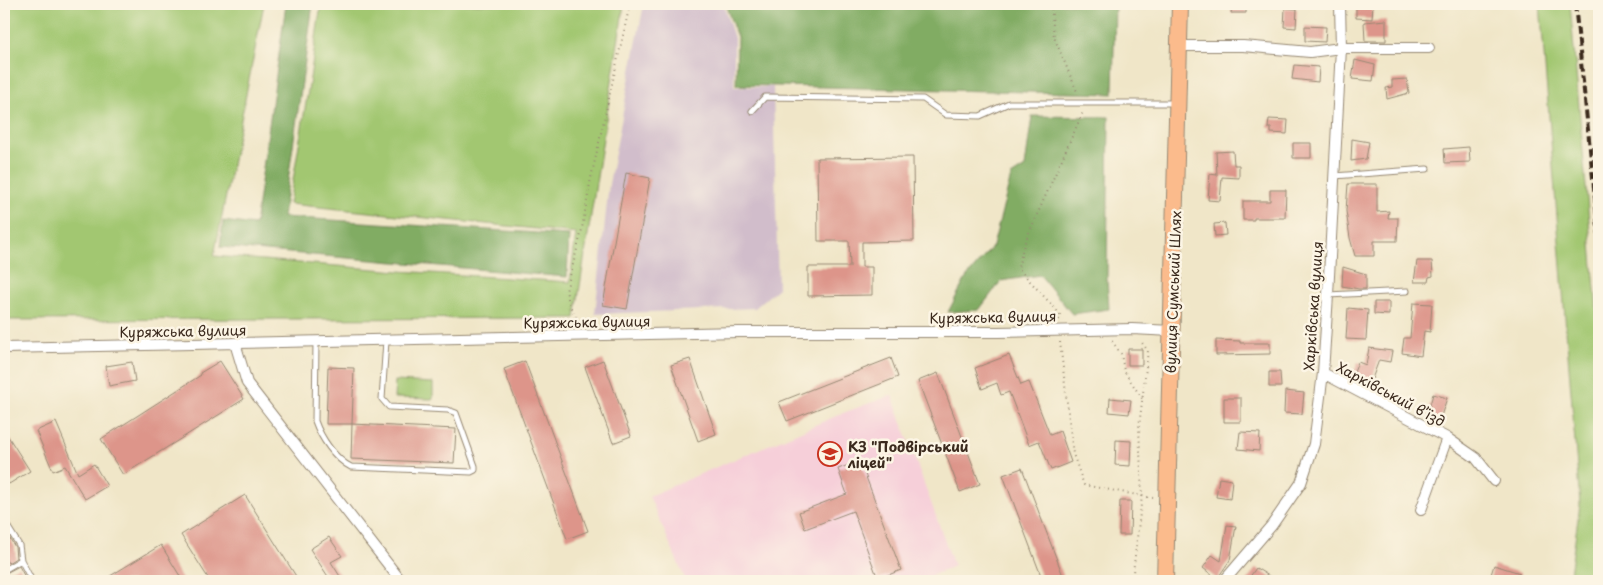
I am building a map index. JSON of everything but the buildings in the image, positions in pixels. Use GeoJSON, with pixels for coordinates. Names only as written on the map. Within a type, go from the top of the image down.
{"type":"FeatureCollection","features":[{"type":"Feature","properties":{"kind":"main road","name":"вулиця Сумський Шлях"},"geometry":{"type":"LineString","coordinates":[[1165,581],[1180,4]]}},
{"type":"Feature","properties":{"kind":"street","name":"Харківська вулиця"},"geometry":{"type":"LineString","coordinates":[[1224,581],[1272,525],[1301,483],[1314,444],[1323,373],[1328,295],[1341,48],[1340,4]]}},
{"type":"Feature","properties":{"kind":"street"},"geometry":{"type":"LineString","coordinates":[[1180,46],[1243,46],[1310,52],[1341,48],[1429,48]]}},
{"type":"Feature","properties":{"kind":"street","name":"Куряжська вулиця"},"geometry":{"type":"LineString","coordinates":[[4,348],[740,332],[998,332],[1132,329],[1172,331]]}},
{"type":"Feature","properties":{"kind":"street"},"geometry":{"type":"LineString","coordinates":[[235,343],[247,382],[401,581]]}},
{"type":"Feature","properties":{"kind":"street","name":"Харківський в’їзд"},"geometry":{"type":"LineString","coordinates":[[1323,373],[1447,438],[1476,458],[1494,481]]}},
{"type":"Feature","properties":{"kind":"street","name":"Харківський в’їзд"},"geometry":{"type":"LineString","coordinates":[[1421,510],[1447,438]]}},
{"type":"Feature","properties":{"kind":"lane"},"geometry":{"type":"LineString","coordinates":[[752,111],[765,96],[923,99],[946,115],[980,116],[1009,103],[1178,102]]}},
{"type":"Feature","properties":{"kind":"lane"},"geometry":{"type":"LineString","coordinates":[[1334,176],[1427,169]]}},
{"type":"Feature","properties":{"kind":"lane"},"geometry":{"type":"LineString","coordinates":[[1328,295],[1407,291]]}},
{"type":"Feature","properties":{"kind":"lane"},"geometry":{"type":"LineString","coordinates":[[316,342],[315,421],[319,432],[342,463],[352,467],[471,472],[475,466],[456,413],[448,410],[389,407],[382,400],[386,341]]}},
{"type":"Feature","properties":{"kind":"lane"},"geometry":{"type":"LineString","coordinates":[[4,521],[20,545],[21,560],[32,581]]}},
{"type":"Feature","properties":{"kind":"lane"},"geometry":{"type":"LineString","coordinates":[[4,570],[21,560]]}},
{"type":"Feature","properties":{"kind":"path"},"geometry":{"type":"LineString","coordinates":[[587,336],[570,306],[566,290],[581,234],[591,178],[630,4]]}},
{"type":"Feature","properties":{"kind":"path"},"geometry":{"type":"LineString","coordinates":[[1052,4],[1054,37],[1084,109],[1078,127],[1024,244],[1018,268],[1060,314],[1059,330],[1073,454],[1084,485],[1166,501]]}},
{"type":"Feature","properties":{"kind":"path"},"geometry":{"type":"LineString","coordinates":[[1132,329],[1148,351],[1139,427],[1142,496],[1132,581]]}},
{"type":"Feature","properties":{"kind":"path"},"geometry":{"type":"LineString","coordinates":[[1096,330],[1110,339],[1120,354],[1124,372],[1143,400]]}},
{"type":"Feature","properties":{"kind":"shaded area"},"geometry":{"type":"Polygon","coordinates":[[[644,4],[723,4],[734,38],[734,87],[773,87],[778,288],[755,308],[595,314],[609,184],[644,4]]]}},
{"type":"Feature","properties":{"kind":"shaded area","name":"КЗ \"Подвірський ліцей\""},"geometry":{"type":"Polygon","coordinates":[[[892,395],[954,566],[919,581],[686,581],[649,496],[843,413],[892,395]]]}},
{"type":"Feature","properties":{"kind":"green space"},"geometry":{"type":"Polygon","coordinates":[[[4,4],[264,4],[214,256],[570,282],[576,233],[289,204],[321,4],[624,4],[575,318],[4,320],[4,4]]]}},
{"type":"Feature","properties":{"kind":"green space"},"geometry":{"type":"Polygon","coordinates":[[[286,4],[313,4],[283,217],[569,235],[567,277],[220,247],[223,221],[255,225],[286,4]]]}},
{"type":"Feature","properties":{"kind":"green space"},"geometry":{"type":"Polygon","coordinates":[[[725,4],[1115,4],[1113,94],[736,85],[737,37],[725,4]]]}},
{"type":"Feature","properties":{"kind":"green space"},"geometry":{"type":"Polygon","coordinates":[[[1540,4],[1570,4],[1599,335],[1599,581],[1569,581],[1580,505],[1540,4]]]}},
{"type":"Feature","properties":{"kind":"green space"},"geometry":{"type":"Polygon","coordinates":[[[1032,116],[1109,117],[1107,279],[1109,309],[1072,314],[1040,275],[1001,281],[979,310],[948,312],[966,278],[993,246],[1011,176],[1025,167],[1032,116]]]}},
{"type":"Feature","properties":{"kind":"green space"},"geometry":{"type":"Polygon","coordinates":[[[395,381],[433,383],[433,399],[394,398],[395,381]]]}},
{"type":"Feature","properties":{"kind":"railway"},"geometry":{"type":"LineString","coordinates":[[1575,4],[1599,236]]}},
{"type":"Feature","properties":{"kind":"place","name":"КЗ \"Подвірський ліцей\""},"geometry":{"type":"Point","coordinates":[830,454]}}]}
